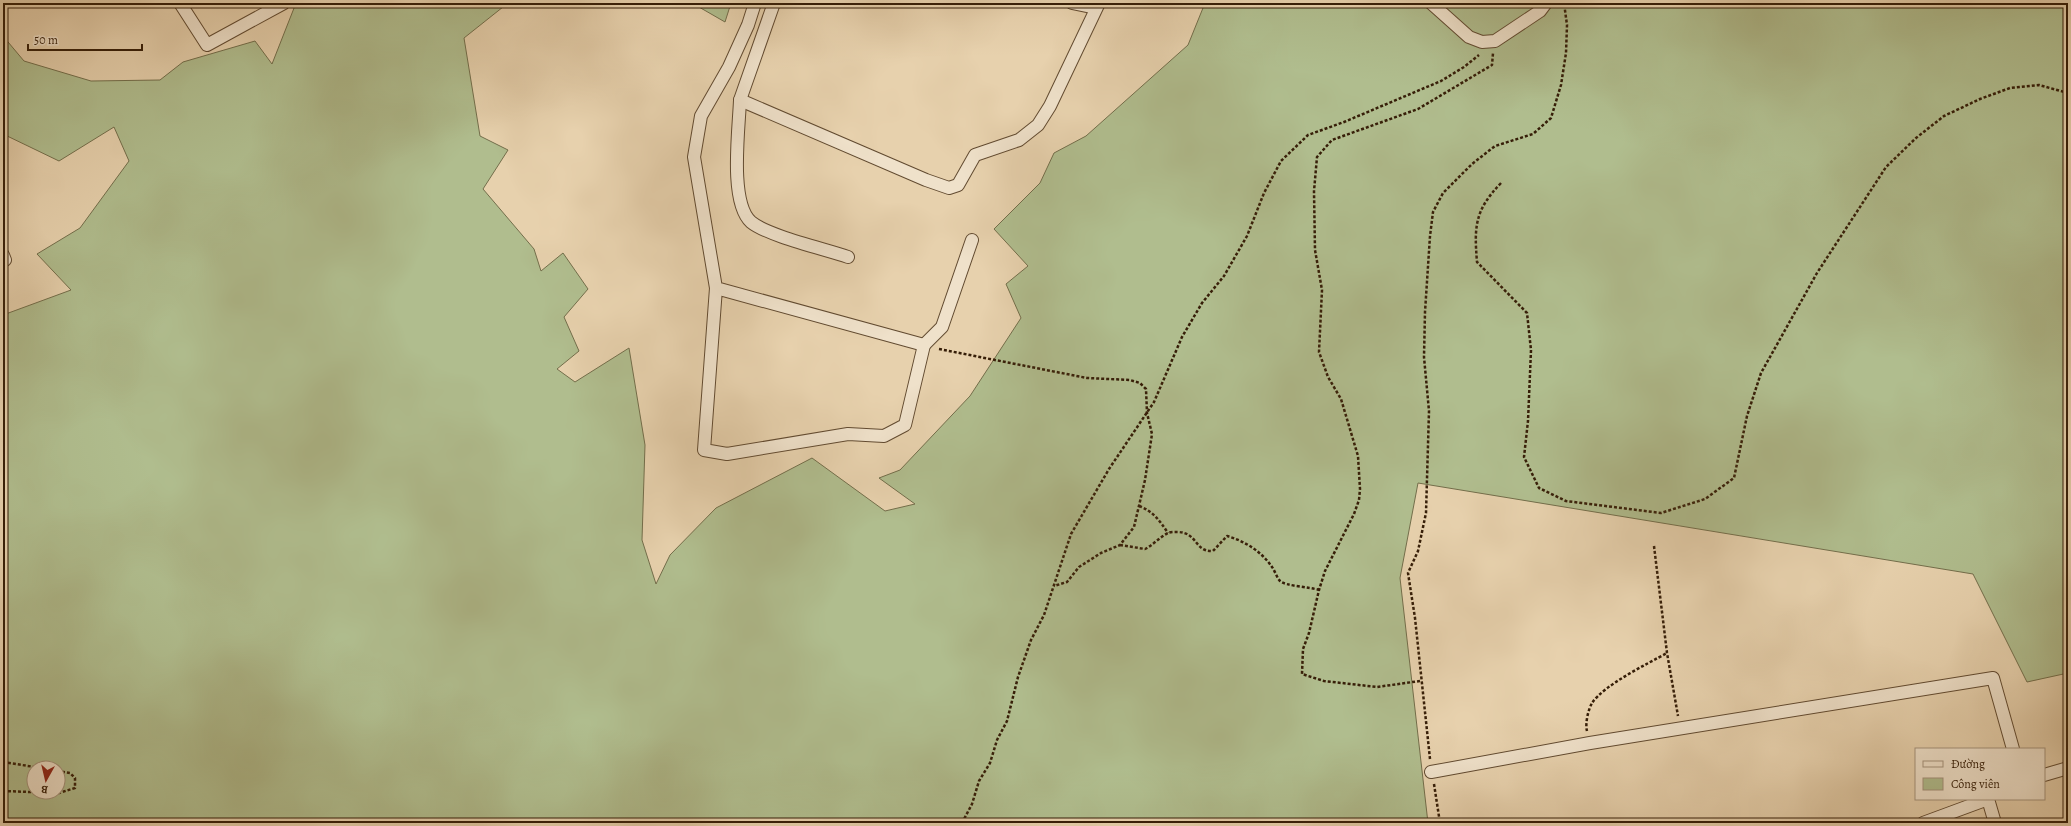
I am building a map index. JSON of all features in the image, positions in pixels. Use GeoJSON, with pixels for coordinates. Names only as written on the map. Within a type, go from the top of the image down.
{"type":"FeatureCollection","features":[{"type":"Feature","properties":{"kind":"street"},"geometry":{"type":"LineString","coordinates":[[180,3],[207,45],[284,3]]}},
{"type":"Feature","properties":{"kind":"street"},"geometry":{"type":"LineString","coordinates":[[755,3],[748,25],[729,67],[701,116],[694,156],[716,288],[704,450],[727,454],[848,434],[884,436],[905,425],[924,345],[942,327],[972,240]]}},
{"type":"Feature","properties":{"kind":"street"},"geometry":{"type":"LineString","coordinates":[[774,3],[740,100],[737,169],[739,202],[750,221],[764,230],[848,257]]}},
{"type":"Feature","properties":{"kind":"street"},"geometry":{"type":"LineString","coordinates":[[740,100],[926,180],[949,188],[954,187],[958,185],[975,155],[1019,140],[1038,125],[1050,106],[1098,5],[1072,3]]}},
{"type":"Feature","properties":{"kind":"street"},"geometry":{"type":"LineString","coordinates":[[1431,3],[1469,37],[1482,42],[1495,41],[1540,11],[1546,3]]}},
{"type":"Feature","properties":{"kind":"street"},"geometry":{"type":"LineString","coordinates":[[716,288],[924,345]]}},
{"type":"Feature","properties":{"kind":"street"},"geometry":{"type":"LineString","coordinates":[[1431,772],[1590,743],[1993,678],[2013,748]]}},
{"type":"Feature","properties":{"kind":"street"},"geometry":{"type":"LineString","coordinates":[[2045,775],[2068,768]]}},
{"type":"Feature","properties":{"kind":"street"},"geometry":{"type":"LineString","coordinates":[[1923,823],[1985,800]]}},
{"type":"Feature","properties":{"kind":"street"},"geometry":{"type":"LineString","coordinates":[[1988,800],[1995,823]]}},
{"type":"Feature","properties":{"kind":"path"},"geometry":{"type":"LineString","coordinates":[[1440,823],[1431,772],[1420,681],[1415,618],[1408,573],[1418,551],[1426,513],[1429,411],[1424,357],[1430,236],[1433,212],[1443,193],[1472,164],[1495,146],[1532,134],[1551,118],[1561,85],[1566,53],[1567,25],[1564,3]]}},
{"type":"Feature","properties":{"kind":"path"},"geometry":{"type":"LineString","coordinates":[[962,823],[972,804],[979,781],[990,763],[997,740],[1007,720],[1018,677],[1031,640],[1044,615],[1070,534],[1109,469],[1154,402],[1167,375],[1182,337],[1202,304],[1224,276],[1247,236],[1264,193],[1281,161],[1308,135],[1344,122],[1441,81],[1464,67],[1495,41]]}},
{"type":"Feature","properties":{"kind":"path"},"geometry":{"type":"LineString","coordinates":[[1420,681],[1377,688],[1324,681],[1302,674],[1303,649],[1309,633],[1319,590],[1340,539],[1354,514],[1359,500],[1360,489],[1358,456],[1340,399],[1328,378],[1319,352],[1322,290],[1315,250],[1314,191],[1317,157],[1332,140],[1418,109],[1492,65],[1495,41]]}},
{"type":"Feature","properties":{"kind":"path"},"geometry":{"type":"LineString","coordinates":[[1501,183],[1487,197],[1477,218],[1475,241],[1477,262],[1527,313],[1531,350],[1528,420],[1524,457],[1536,482],[1539,488],[1566,501],[1661,513],[1705,499],[1734,478],[1747,416],[1761,373],[1782,339],[1817,273],[1886,167],[1916,138],[1944,116],[1980,99],[2010,88],[2039,85],[2068,93]]}},
{"type":"Feature","properties":{"kind":"path"},"geometry":{"type":"LineString","coordinates":[[924,345],[965,355],[1072,375],[1130,380],[1140,383],[1146,389],[1147,413],[1152,434],[1145,480],[1134,527],[1120,545],[1102,553],[1080,567],[1067,582],[1053,586]]}},
{"type":"Feature","properties":{"kind":"path"},"geometry":{"type":"LineString","coordinates":[[1139,506],[1151,512],[1158,518],[1168,533]]}},
{"type":"Feature","properties":{"kind":"path"},"geometry":{"type":"LineString","coordinates":[[1120,545],[1145,549],[1168,533],[1189,534],[1197,546],[1207,552],[1213,552],[1227,536],[1234,538],[1258,551],[1272,566],[1279,580],[1285,584],[1319,590]]}},
{"type":"Feature","properties":{"kind":"path"},"geometry":{"type":"LineString","coordinates":[[1654,546],[1667,653],[1680,729]]}},
{"type":"Feature","properties":{"kind":"path"},"geometry":{"type":"LineString","coordinates":[[1590,743],[1586,726],[1591,704],[1605,690],[1638,668],[1667,653]]}},
{"type":"Feature","properties":{"kind":"path"},"geometry":{"type":"LineString","coordinates":[[3,762],[26,766]]}},
{"type":"Feature","properties":{"kind":"path"},"geometry":{"type":"LineString","coordinates":[[66,772],[70,773],[75,778],[75,788],[66,791]]}},
{"type":"Feature","properties":{"kind":"path"},"geometry":{"type":"LineString","coordinates":[[3,791],[26,792]]}},
{"type":"Feature","properties":{"kind":"green space"},"geometry":{"type":"Polygon","coordinates":[[[296,3],[508,3],[464,38],[480,136],[508,150],[483,189],[534,249],[541,271],[563,253],[588,289],[564,317],[579,351],[557,369],[575,382],[629,348],[645,445],[642,540],[656,584],[670,555],[716,508],[812,458],[885,511],[915,504],[879,478],[900,470],[970,396],[1021,318],[1006,284],[1028,266],[994,229],[1040,183],[1054,153],[1086,136],[1188,45],[1205,3],[2068,3],[2068,673],[2027,682],[1973,574],[1418,483],[1400,578],[1428,823],[3,823],[3,315],[71,290],[37,254],[80,228],[129,161],[114,127],[59,161],[3,134],[3,36],[24,61],[91,81],[160,80],[183,62],[255,41],[272,64],[296,3]]]}},
{"type":"Feature","properties":{"kind":"green space"},"geometry":{"type":"Polygon","coordinates":[[[692,3],[731,3],[725,22],[692,3]]]}}]}
